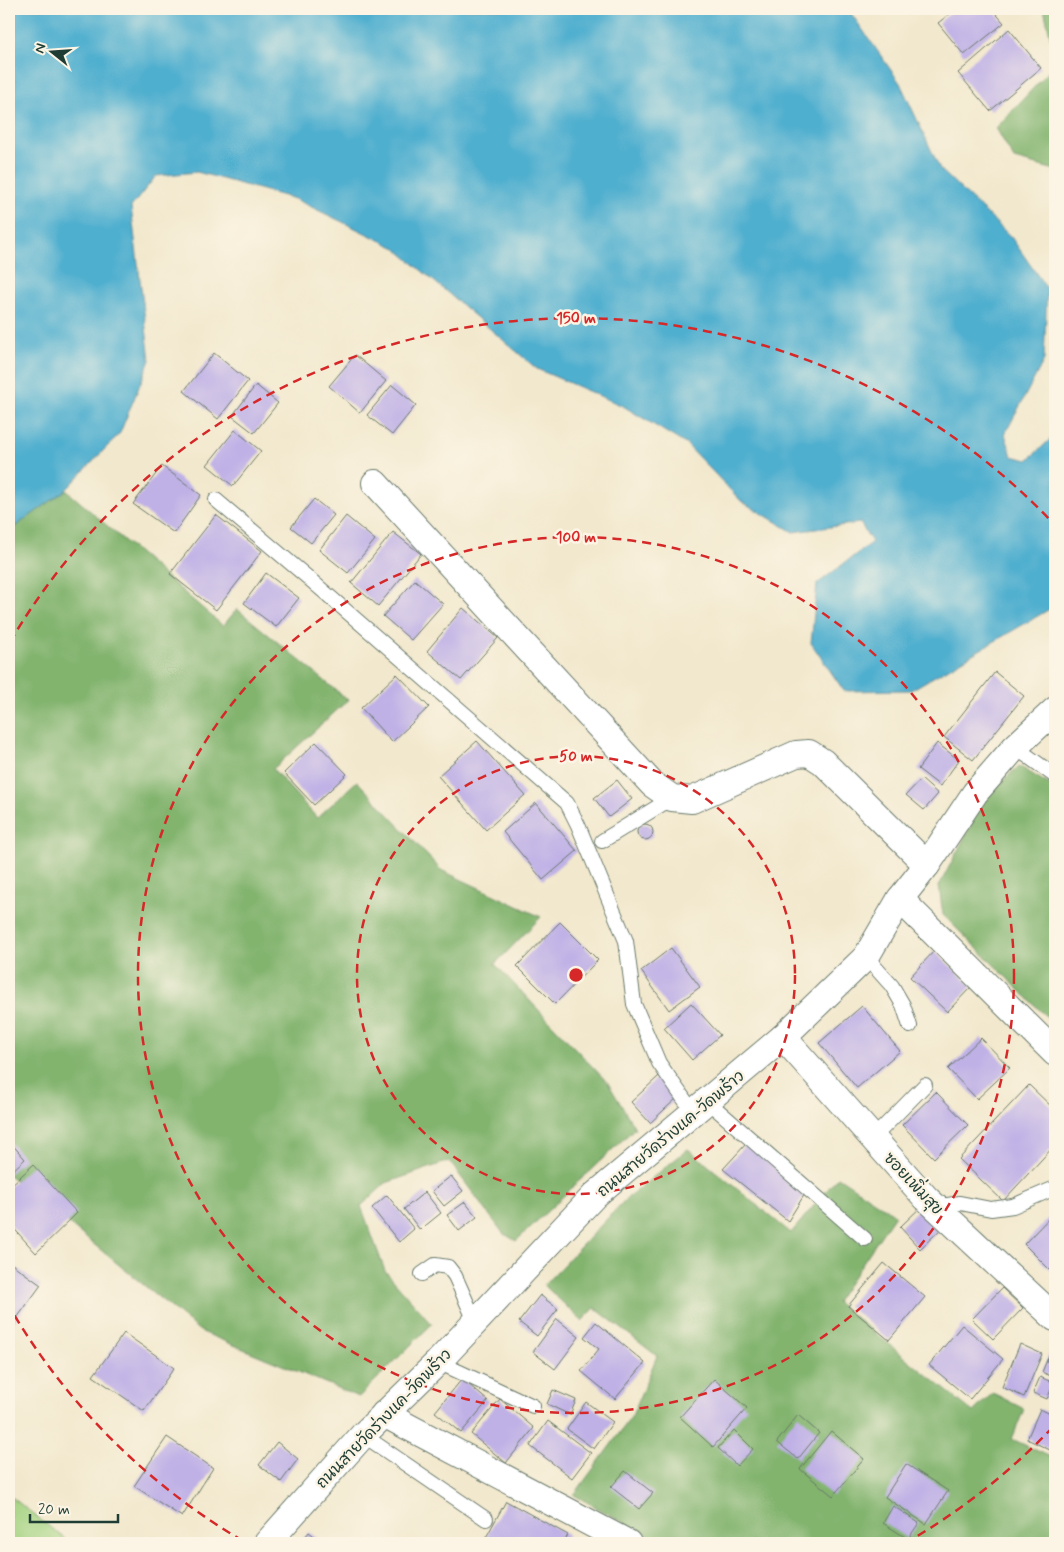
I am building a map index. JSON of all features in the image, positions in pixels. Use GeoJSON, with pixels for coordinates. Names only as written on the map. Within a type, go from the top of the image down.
{"type":"FeatureCollection","features":[{"type":"Feature","properties":{"kind":"street"},"geometry":{"type":"LineString","coordinates":[[375,483],[652,784],[672,798],[692,800],[796,754],[810,753],[823,762],[927,865]]}},
{"type":"Feature","properties":{"kind":"street","name":"ถนนสายวัดร่างแค-วัดพร้าว"},"geometry":{"type":"LineString","coordinates":[[267,1543],[363,1436],[438,1362],[595,1195],[783,1037],[866,957],[900,900],[927,865],[975,793],[1015,748],[1055,710]]}},
{"type":"Feature","properties":{"kind":"street"},"geometry":{"type":"LineString","coordinates":[[900,900],[1055,1053]]}},
{"type":"Feature","properties":{"kind":"street","name":"ซอยเพิ่มสุข"},"geometry":{"type":"LineString","coordinates":[[783,1037],[936,1207],[1055,1318]]}},
{"type":"Feature","properties":{"kind":"street"},"geometry":{"type":"LineString","coordinates":[[384,1414],[628,1543]]}},
{"type":"Feature","properties":{"kind":"lane"},"geometry":{"type":"LineString","coordinates":[[216,500],[567,803],[626,941],[634,1004],[659,1063],[700,1106],[865,1239]]}},
{"type":"Feature","properties":{"kind":"lane"},"geometry":{"type":"LineString","coordinates":[[1015,748],[1055,776]]}},
{"type":"Feature","properties":{"kind":"lane"},"geometry":{"type":"LineString","coordinates":[[602,841],[672,798]]}},
{"type":"Feature","properties":{"kind":"lane"},"geometry":{"type":"LineString","coordinates":[[866,957],[892,986],[903,1006],[910,1026]]}},
{"type":"Feature","properties":{"kind":"lane"},"geometry":{"type":"LineString","coordinates":[[873,1138],[925,1085]]}},
{"type":"Feature","properties":{"kind":"lane"},"geometry":{"type":"LineString","coordinates":[[936,1207],[960,1202],[991,1209],[1013,1206],[1055,1188]]}},
{"type":"Feature","properties":{"kind":"lane"},"geometry":{"type":"LineString","coordinates":[[422,1274],[435,1265],[448,1267],[455,1276],[475,1321]]}},
{"type":"Feature","properties":{"kind":"lane"},"geometry":{"type":"LineString","coordinates":[[438,1362],[533,1406]]}},
{"type":"Feature","properties":{"kind":"lane"},"geometry":{"type":"LineString","coordinates":[[363,1436],[486,1519]]}},
{"type":"Feature","properties":{"kind":"green space"},"geometry":{"type":"Polygon","coordinates":[[[1044,9],[1055,9],[1055,57],[1044,9]]]}},
{"type":"Feature","properties":{"kind":"green space"},"geometry":{"type":"Polygon","coordinates":[[[1055,65],[1055,170],[1014,159],[996,128],[1055,65]]]}},
{"type":"Feature","properties":{"kind":"green space"},"geometry":{"type":"Polygon","coordinates":[[[66,490],[223,626],[237,609],[348,700],[273,769],[317,818],[357,781],[441,870],[541,917],[495,964],[608,1083],[635,1128],[516,1241],[503,1233],[449,1161],[386,1183],[361,1206],[385,1271],[432,1324],[359,1397],[200,1331],[9,1175],[9,531],[66,490]]]}},
{"type":"Feature","properties":{"kind":"green space"},"geometry":{"type":"Polygon","coordinates":[[[1019,766],[1055,788],[1055,1025],[943,915],[939,886],[987,795],[1019,766]]]}},
{"type":"Feature","properties":{"kind":"green space"},"geometry":{"type":"Polygon","coordinates":[[[688,1149],[791,1233],[838,1177],[895,1215],[836,1302],[973,1412],[993,1393],[1024,1409],[1012,1439],[1055,1459],[1055,1543],[661,1543],[574,1495],[632,1416],[657,1356],[595,1308],[582,1321],[544,1285],[625,1200],[688,1149]]]}},
{"type":"Feature","properties":{"kind":"green space"},"geometry":{"type":"Polygon","coordinates":[[[9,1495],[70,1543],[9,1543],[9,1495]]]}},
{"type":"Feature","properties":{"kind":"water"},"geometry":{"type":"Polygon","coordinates":[[[9,9],[848,9],[900,83],[940,169],[1011,237],[1047,289],[1044,360],[1005,434],[1012,456],[1028,460],[1055,435],[1055,606],[911,690],[844,691],[811,643],[817,584],[872,542],[860,523],[793,532],[741,501],[687,445],[623,406],[537,369],[394,247],[295,199],[197,172],[156,176],[131,207],[150,360],[120,433],[66,490],[9,531],[9,9]]]}},
{"type":"Feature","properties":{"kind":"building"},"geometry":{"type":"Polygon","coordinates":[[[956,9],[992,9],[1004,23],[964,55],[938,23],[956,9]]]}},
{"type":"Feature","properties":{"kind":"building"},"geometry":{"type":"Polygon","coordinates":[[[1009,29],[1041,68],[990,111],[958,73],[1009,29]]]}},
{"type":"Feature","properties":{"kind":"building"},"geometry":{"type":"Polygon","coordinates":[[[214,353],[248,381],[218,419],[184,391],[214,353]]]}},
{"type":"Feature","properties":{"kind":"building"},"geometry":{"type":"Polygon","coordinates":[[[355,355],[386,381],[360,413],[329,386],[355,355]]]}},
{"type":"Feature","properties":{"kind":"building"},"geometry":{"type":"Polygon","coordinates":[[[256,385],[278,403],[254,433],[232,416],[256,385]]]}},
{"type":"Feature","properties":{"kind":"building"},"geometry":{"type":"Polygon","coordinates":[[[392,385],[416,405],[392,435],[367,415],[392,385]]]}},
{"type":"Feature","properties":{"kind":"building"},"geometry":{"type":"Polygon","coordinates":[[[235,430],[261,451],[233,486],[207,465],[235,430]]]}},
{"type":"Feature","properties":{"kind":"building"},"geometry":{"type":"Polygon","coordinates":[[[162,466],[201,495],[174,533],[133,504],[162,466]]]}},
{"type":"Feature","properties":{"kind":"building"},"geometry":{"type":"Polygon","coordinates":[[[314,499],[334,515],[311,543],[291,527],[314,499]]]}},
{"type":"Feature","properties":{"kind":"building"},"geometry":{"type":"Polygon","coordinates":[[[216,515],[262,551],[216,610],[170,574],[216,515]]]}},
{"type":"Feature","properties":{"kind":"building"},"geometry":{"type":"Polygon","coordinates":[[[346,516],[375,540],[348,573],[319,550],[346,516]]]}},
{"type":"Feature","properties":{"kind":"building"},"geometry":{"type":"Polygon","coordinates":[[[393,532],[421,554],[378,606],[351,583],[393,532]]]}},
{"type":"Feature","properties":{"kind":"building"},"geometry":{"type":"Polygon","coordinates":[[[266,573],[299,598],[276,627],[244,603],[266,573]]]}},
{"type":"Feature","properties":{"kind":"building"},"geometry":{"type":"Polygon","coordinates":[[[415,580],[443,604],[411,640],[383,616],[415,580]]]}},
{"type":"Feature","properties":{"kind":"building"},"geometry":{"type":"Polygon","coordinates":[[[463,608],[498,638],[461,680],[427,651],[463,608]]]}},
{"type":"Feature","properties":{"kind":"building"},"geometry":{"type":"Polygon","coordinates":[[[995,672],[1024,696],[973,760],[944,737],[995,672]]]}},
{"type":"Feature","properties":{"kind":"building"},"geometry":{"type":"Polygon","coordinates":[[[397,674],[429,707],[392,742],[361,708],[397,674]]]}},
{"type":"Feature","properties":{"kind":"building"},"geometry":{"type":"Polygon","coordinates":[[[477,741],[525,795],[486,830],[438,776],[477,741]]]}},
{"type":"Feature","properties":{"kind":"building"},"geometry":{"type":"Polygon","coordinates":[[[316,742],[347,774],[314,805],[284,773],[316,742]]]}},
{"type":"Feature","properties":{"kind":"building"},"geometry":{"type":"Polygon","coordinates":[[[937,743],[959,760],[940,786],[918,769],[937,743]]]}},
{"type":"Feature","properties":{"kind":"building"},"geometry":{"type":"Polygon","coordinates":[[[921,779],[938,794],[924,810],[906,795],[921,779]]]}},
{"type":"Feature","properties":{"kind":"building"},"geometry":{"type":"Polygon","coordinates":[[[617,780],[632,799],[609,817],[594,798],[617,780]]]}},
{"type":"Feature","properties":{"kind":"building"},"geometry":{"type":"Polygon","coordinates":[[[536,803],[577,851],[543,880],[503,832],[536,803]]]}},
{"type":"Feature","properties":{"kind":"building"},"geometry":{"type":"Polygon","coordinates":[[[645,824],[653,832],[645,840],[637,832],[645,824]]]}},
{"type":"Feature","properties":{"kind":"building"},"geometry":{"type":"Polygon","coordinates":[[[560,922],[598,960],[555,1004],[517,966],[560,922]]]}},
{"type":"Feature","properties":{"kind":"building"},"geometry":{"type":"Polygon","coordinates":[[[671,948],[700,987],[669,1010],[641,971],[671,948]]]}},
{"type":"Feature","properties":{"kind":"building"},"geometry":{"type":"Polygon","coordinates":[[[934,951],[972,986],[947,1012],[910,977],[934,951]]]}},
{"type":"Feature","properties":{"kind":"building"},"geometry":{"type":"Polygon","coordinates":[[[691,1003],[720,1035],[692,1060],[664,1028],[691,1003]]]}},
{"type":"Feature","properties":{"kind":"building"},"geometry":{"type":"Polygon","coordinates":[[[862,1006],[900,1051],[857,1088],[819,1043],[862,1006]]]}},
{"type":"Feature","properties":{"kind":"building"},"geometry":{"type":"Polygon","coordinates":[[[981,1038],[1010,1068],[977,1099],[948,1069],[981,1038]]]}},
{"type":"Feature","properties":{"kind":"building"},"geometry":{"type":"Polygon","coordinates":[[[659,1076],[678,1097],[650,1123],[631,1102],[659,1076]]]}},
{"type":"Feature","properties":{"kind":"building"},"geometry":{"type":"Polygon","coordinates":[[[1029,1085],[1055,1110],[1055,1145],[1003,1201],[959,1159],[1029,1085]]]}},
{"type":"Feature","properties":{"kind":"building"},"geometry":{"type":"Polygon","coordinates":[[[936,1092],[968,1125],[934,1158],[902,1125],[936,1092]]]}},
{"type":"Feature","properties":{"kind":"building"},"geometry":{"type":"Polygon","coordinates":[[[9,1141],[25,1159],[9,1174],[9,1141]]]}},
{"type":"Feature","properties":{"kind":"building"},"geometry":{"type":"Polygon","coordinates":[[[746,1144],[806,1192],[788,1221],[723,1169],[746,1144]]]}},
{"type":"Feature","properties":{"kind":"building"},"geometry":{"type":"Polygon","coordinates":[[[33,1165],[77,1213],[36,1253],[9,1223],[9,1187],[33,1165]]]}},
{"type":"Feature","properties":{"kind":"building"},"geometry":{"type":"Polygon","coordinates":[[[451,1176],[463,1191],[444,1206],[432,1191],[451,1176]]]}},
{"type":"Feature","properties":{"kind":"building"},"geometry":{"type":"Polygon","coordinates":[[[425,1192],[441,1213],[420,1230],[404,1209],[425,1192]]]}},
{"type":"Feature","properties":{"kind":"building"},"geometry":{"type":"Polygon","coordinates":[[[387,1195],[414,1229],[399,1242],[372,1208],[387,1195]]]}},
{"type":"Feature","properties":{"kind":"building"},"geometry":{"type":"Polygon","coordinates":[[[465,1202],[477,1217],[459,1231],[447,1215],[465,1202]]]}},
{"type":"Feature","properties":{"kind":"building"},"geometry":{"type":"Polygon","coordinates":[[[924,1204],[944,1226],[920,1249],[900,1227],[924,1204]]]}},
{"type":"Feature","properties":{"kind":"building"},"geometry":{"type":"Polygon","coordinates":[[[1055,1212],[1055,1275],[1024,1244],[1055,1212]]]}},
{"type":"Feature","properties":{"kind":"building"},"geometry":{"type":"Polygon","coordinates":[[[9,1262],[41,1285],[9,1329],[9,1262]]]}},
{"type":"Feature","properties":{"kind":"building"},"geometry":{"type":"Polygon","coordinates":[[[884,1263],[925,1297],[889,1340],[848,1306],[884,1263]]]}},
{"type":"Feature","properties":{"kind":"building"},"geometry":{"type":"Polygon","coordinates":[[[1002,1288],[1023,1308],[993,1339],[972,1319],[1002,1288]]]}},
{"type":"Feature","properties":{"kind":"building"},"geometry":{"type":"Polygon","coordinates":[[[540,1295],[558,1309],[537,1336],[519,1322],[540,1295]]]}},
{"type":"Feature","properties":{"kind":"building"},"geometry":{"type":"Polygon","coordinates":[[[557,1319],[579,1337],[555,1369],[533,1352],[557,1319]]]}},
{"type":"Feature","properties":{"kind":"building"},"geometry":{"type":"Polygon","coordinates":[[[596,1322],[645,1363],[615,1399],[581,1371],[599,1349],[584,1337],[596,1322]]]}},
{"type":"Feature","properties":{"kind":"building"},"geometry":{"type":"Polygon","coordinates":[[[962,1325],[1003,1359],[970,1399],[929,1365],[962,1325]]]}},
{"type":"Feature","properties":{"kind":"building"},"geometry":{"type":"Polygon","coordinates":[[[124,1333],[174,1368],[144,1411],[93,1376],[124,1333]]]}},
{"type":"Feature","properties":{"kind":"building"},"geometry":{"type":"Polygon","coordinates":[[[1020,1344],[1042,1354],[1024,1397],[1002,1387],[1020,1344]]]}},
{"type":"Feature","properties":{"kind":"building"},"geometry":{"type":"Polygon","coordinates":[[[1049,1355],[1055,1357],[1055,1378],[1042,1372],[1049,1355]]]}},
{"type":"Feature","properties":{"kind":"building"},"geometry":{"type":"Polygon","coordinates":[[[1040,1377],[1054,1383],[1047,1399],[1033,1393],[1040,1377]]]}},
{"type":"Feature","properties":{"kind":"building"},"geometry":{"type":"Polygon","coordinates":[[[462,1379],[488,1401],[461,1433],[435,1412],[462,1379]]]}},
{"type":"Feature","properties":{"kind":"building"},"geometry":{"type":"Polygon","coordinates":[[[714,1379],[747,1408],[713,1447],[680,1417],[714,1379]]]}},
{"type":"Feature","properties":{"kind":"building"},"geometry":{"type":"Polygon","coordinates":[[[553,1390],[576,1400],[570,1415],[547,1404],[553,1390]]]}},
{"type":"Feature","properties":{"kind":"building"},"geometry":{"type":"Polygon","coordinates":[[[500,1399],[534,1428],[506,1463],[471,1434],[500,1399]]]}},
{"type":"Feature","properties":{"kind":"building"},"geometry":{"type":"Polygon","coordinates":[[[586,1402],[613,1422],[594,1449],[567,1429],[586,1402]]]}},
{"type":"Feature","properties":{"kind":"building"},"geometry":{"type":"Polygon","coordinates":[[[1040,1409],[1055,1416],[1055,1438],[1050,1450],[1027,1439],[1040,1409]]]}},
{"type":"Feature","properties":{"kind":"building"},"geometry":{"type":"Polygon","coordinates":[[[798,1415],[819,1433],[798,1459],[777,1442],[798,1415]]]}},
{"type":"Feature","properties":{"kind":"building"},"geometry":{"type":"Polygon","coordinates":[[[548,1421],[591,1453],[572,1478],[530,1446],[548,1421]]]}},
{"type":"Feature","properties":{"kind":"building"},"geometry":{"type":"Polygon","coordinates":[[[734,1430],[753,1449],[737,1466],[718,1448],[734,1430]]]}},
{"type":"Feature","properties":{"kind":"building"},"geometry":{"type":"Polygon","coordinates":[[[831,1431],[864,1459],[833,1496],[800,1469],[831,1431]]]}},
{"type":"Feature","properties":{"kind":"building"},"geometry":{"type":"Polygon","coordinates":[[[167,1437],[213,1468],[182,1517],[134,1486],[167,1437]]]}},
{"type":"Feature","properties":{"kind":"building"},"geometry":{"type":"Polygon","coordinates":[[[277,1442],[298,1459],[281,1482],[259,1465],[277,1442]]]}},
{"type":"Feature","properties":{"kind":"building"},"geometry":{"type":"Polygon","coordinates":[[[906,1464],[948,1491],[926,1524],[885,1497],[906,1464]]]}},
{"type":"Feature","properties":{"kind":"building"},"geometry":{"type":"Polygon","coordinates":[[[625,1471],[653,1493],[639,1509],[611,1487],[625,1471]]]}},
{"type":"Feature","properties":{"kind":"building"},"geometry":{"type":"Polygon","coordinates":[[[506,1501],[568,1535],[563,1543],[483,1543],[506,1501]]]}},
{"type":"Feature","properties":{"kind":"building"},"geometry":{"type":"Polygon","coordinates":[[[893,1506],[919,1523],[908,1539],[883,1523],[893,1506]]]}},
{"type":"Feature","properties":{"kind":"building"},"geometry":{"type":"Polygon","coordinates":[[[309,1532],[323,1543],[300,1543],[309,1532]]]}}]}
